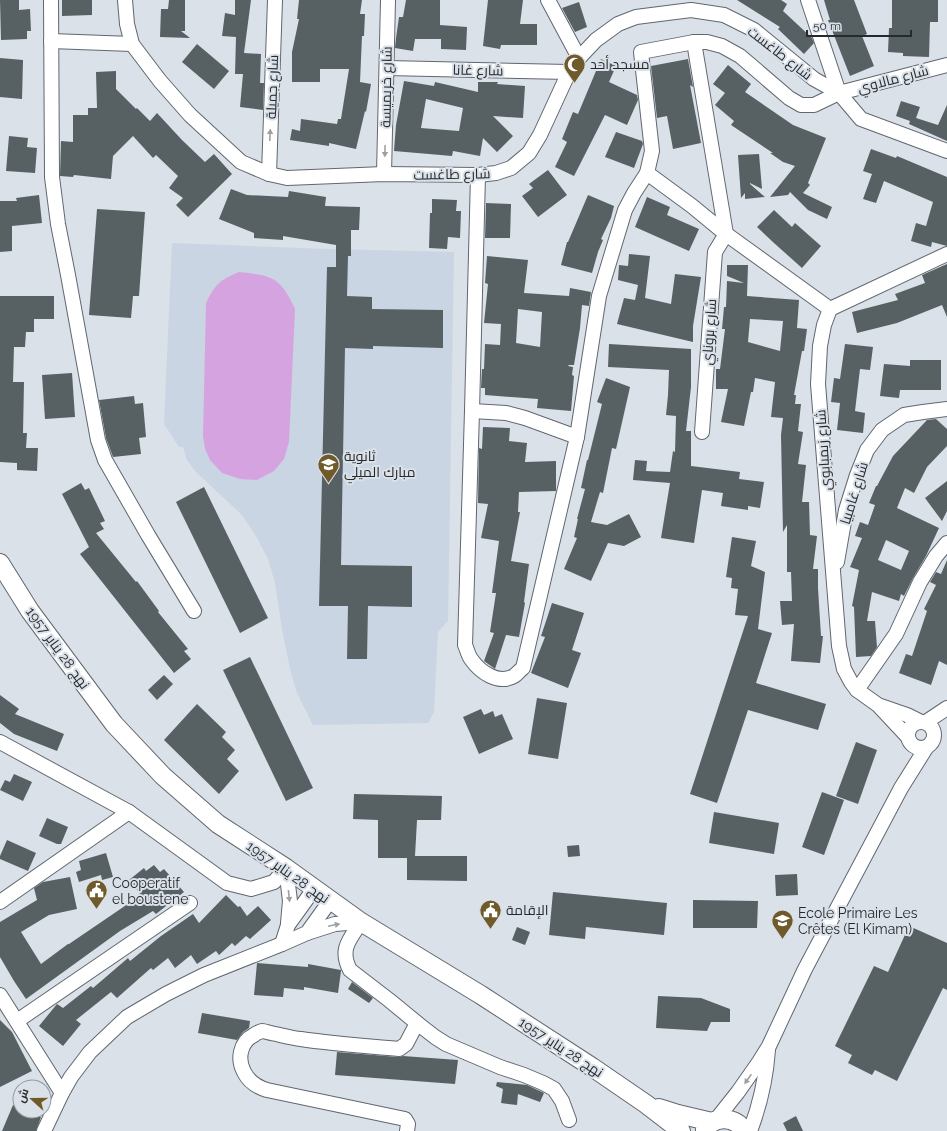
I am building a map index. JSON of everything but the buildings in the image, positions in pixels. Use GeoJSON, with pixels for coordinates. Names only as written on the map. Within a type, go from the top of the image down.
{"type":"FeatureCollection","features":[{"type":"Feature","properties":{"kind":"street"},"geometry":{"type":"LineString","coordinates":[[51,0],[52,177],[58,224],[70,282],[98,440],[105,460],[194,611]]}},
{"type":"Feature","properties":{"kind":"street","name":"شارع طاغست"},"geometry":{"type":"LineString","coordinates":[[126,0],[127,24],[132,44],[160,81],[190,115],[241,162],[269,174],[287,178],[384,174],[478,175],[496,173],[512,168],[529,153],[540,135],[569,72],[578,58],[596,40],[618,24],[636,17],[691,10],[724,16],[754,30],[814,79],[839,94]]}},
{"type":"Feature","properties":{"kind":"street","name":"شارع جميلة"},"geometry":{"type":"LineString","coordinates":[[269,174],[275,0]]}},
{"type":"Feature","properties":{"kind":"street","name":"شارع خريميسة"},"geometry":{"type":"LineString","coordinates":[[384,174],[388,0]]}},
{"type":"Feature","properties":{"kind":"street"},"geometry":{"type":"LineString","coordinates":[[548,0],[578,58]]}},
{"type":"Feature","properties":{"kind":"street"},"geometry":{"type":"LineString","coordinates":[[808,0],[839,94],[861,119],[947,151]]}},
{"type":"Feature","properties":{"kind":"street"},"geometry":{"type":"LineString","coordinates":[[51,41],[132,44]]}},
{"type":"Feature","properties":{"kind":"street"},"geometry":{"type":"LineString","coordinates":[[694,42],[726,234]]}},
{"type":"Feature","properties":{"kind":"street","name":"شارع مالاوي"},"geometry":{"type":"LineString","coordinates":[[647,173],[652,151],[641,52],[694,42],[707,42],[722,46],[740,56],[789,98],[801,105],[814,105],[839,94],[947,65]]}},
{"type":"Feature","properties":{"kind":"street","name":"شارع غانا"},"geometry":{"type":"LineString","coordinates":[[387,68],[569,72]]}},
{"type":"Feature","properties":{"kind":"street"},"geometry":{"type":"LineString","coordinates":[[478,175],[465,645],[470,659],[491,677],[503,679],[514,676],[523,668],[577,437],[599,296],[625,210],[647,173],[692,206],[726,234],[830,309],[947,254]]}},
{"type":"Feature","properties":{"kind":"street","name":"شارع بروناي"},"geometry":{"type":"LineString","coordinates":[[702,432],[715,252],[726,234]]}},
{"type":"Feature","properties":{"kind":"street","name":"شارع زيمبابوي"},"geometry":{"type":"LineString","coordinates":[[830,309],[824,325],[820,346],[818,384],[838,646],[844,669],[857,690],[878,705],[909,740]]}},
{"type":"Feature","properties":{"kind":"street","name":"شارع غامبيا"},"geometry":{"type":"LineString","coordinates":[[833,583],[846,510],[867,450],[882,430],[904,415],[947,409]]}},
{"type":"Feature","properties":{"kind":"street"},"geometry":{"type":"LineString","coordinates":[[472,411],[506,413],[525,418],[577,437]]}},
{"type":"Feature","properties":{"kind":"street"},"geometry":{"type":"LineString","coordinates":[[857,690],[896,634],[920,582],[936,556],[947,543]]}},
{"type":"Feature","properties":{"kind":"street","name":"نهج 28 يناير 1957"},"geometry":{"type":"LineString","coordinates":[[0,563],[30,611],[114,724],[163,776],[218,824],[286,868],[361,922],[517,1018],[646,1104],[681,1131]]}},
{"type":"Feature","properties":{"kind":"street","name":"شارع زيمبابوي"},"geometry":{"type":"LineString","coordinates":[[878,705],[893,709],[923,722]]}},
{"type":"Feature","properties":{"kind":"street"},"geometry":{"type":"LineString","coordinates":[[901,788],[909,759],[910,727],[913,724],[923,722],[947,708]]}},
{"type":"Feature","properties":{"kind":"street"},"geometry":{"type":"LineString","coordinates":[[710,1125],[742,1087],[769,1046],[805,969],[901,788],[926,748],[932,742],[935,734],[947,718]]}},
{"type":"Feature","properties":{"kind":"street"},"geometry":{"type":"LineString","coordinates":[[923,722],[931,726],[935,734]]}},
{"type":"Feature","properties":{"kind":"street"},"geometry":{"type":"LineString","coordinates":[[909,740],[916,747],[926,748]]}},
{"type":"Feature","properties":{"kind":"street"},"geometry":{"type":"LineString","coordinates":[[0,742],[129,812],[227,883],[251,889],[274,882],[286,868]]}},
{"type":"Feature","properties":{"kind":"street"},"geometry":{"type":"LineString","coordinates":[[0,902],[129,812]]}},
{"type":"Feature","properties":{"kind":"street"},"geometry":{"type":"LineString","coordinates":[[282,944],[288,925],[290,901],[286,868]]}},
{"type":"Feature","properties":{"kind":"street"},"geometry":{"type":"LineString","coordinates":[[288,925],[314,889]]}},
{"type":"Feature","properties":{"kind":"street"},"geometry":{"type":"LineString","coordinates":[[307,933],[330,900]]}},
{"type":"Feature","properties":{"kind":"street"},"geometry":{"type":"LineString","coordinates":[[17,1021],[190,903]]}},
{"type":"Feature","properties":{"kind":"street"},"geometry":{"type":"LineString","coordinates":[[44,1131],[71,1077],[90,1052],[127,1017],[166,994],[204,975],[307,933],[335,924],[361,922]]}},
{"type":"Feature","properties":{"kind":"street"},"geometry":{"type":"LineString","coordinates":[[361,922],[347,943],[346,960],[350,970],[446,1044],[543,1083],[554,1089],[562,1101],[569,1120]]}},
{"type":"Feature","properties":{"kind":"street"},"geometry":{"type":"LineString","coordinates":[[0,995],[62,1093]]}},
{"type":"Feature","properties":{"kind":"street"},"geometry":{"type":"LineString","coordinates":[[407,1131],[408,1124],[405,1119],[260,1088],[247,1078],[240,1063],[240,1057],[243,1045],[247,1040],[262,1031],[300,1039],[399,1049],[406,1044],[417,1023]]}},
{"type":"Feature","properties":{"kind":"street"},"geometry":{"type":"LineString","coordinates":[[750,1131],[760,1102],[769,1046]]}},
{"type":"Feature","properties":{"kind":"street","name":"نهج 28 يناير 1957"},"geometry":{"type":"LineString","coordinates":[[646,1104],[710,1125],[722,1119],[728,1119],[741,1125],[745,1131]]}},
{"type":"Feature","properties":{"kind":"shaded area","name":"ثانوية مبارك الميلي"},"geometry":{"type":"Polygon","coordinates":[[[172,243],[454,252],[448,621],[438,632],[434,712],[428,723],[313,725],[297,693],[290,669],[275,583],[268,559],[256,536],[242,515],[195,471],[187,460],[183,447],[179,447],[164,424],[172,243]]]}},
{"type":"Feature","properties":{"kind":"shaded area"},"geometry":{"type":"Polygon","coordinates":[[[239,272],[260,275],[274,280],[280,284],[295,309],[289,442],[284,459],[274,471],[257,480],[240,479],[222,473],[210,460],[205,449],[203,436],[206,303],[212,291],[219,283],[239,272]]]}},
{"type":"Feature","properties":{"kind":"place","name":"مسجد أحد"},"geometry":{"type":"Point","coordinates":[575,84]}},
{"type":"Feature","properties":{"kind":"place","name":"ثانوية مبارك الميلي"},"geometry":{"type":"Point","coordinates":[329,484]}},
{"type":"Feature","properties":{"kind":"place","name":"Cooperatif el boustene"},"geometry":{"type":"Point","coordinates":[97,910]}},
{"type":"Feature","properties":{"kind":"place","name":"الإقامة"},"geometry":{"type":"Point","coordinates":[491,930]}},
{"type":"Feature","properties":{"kind":"place","name":"Ecole Primaire Les Crêtes (El Kimam)"},"geometry":{"type":"Point","coordinates":[783,940]}}]}
